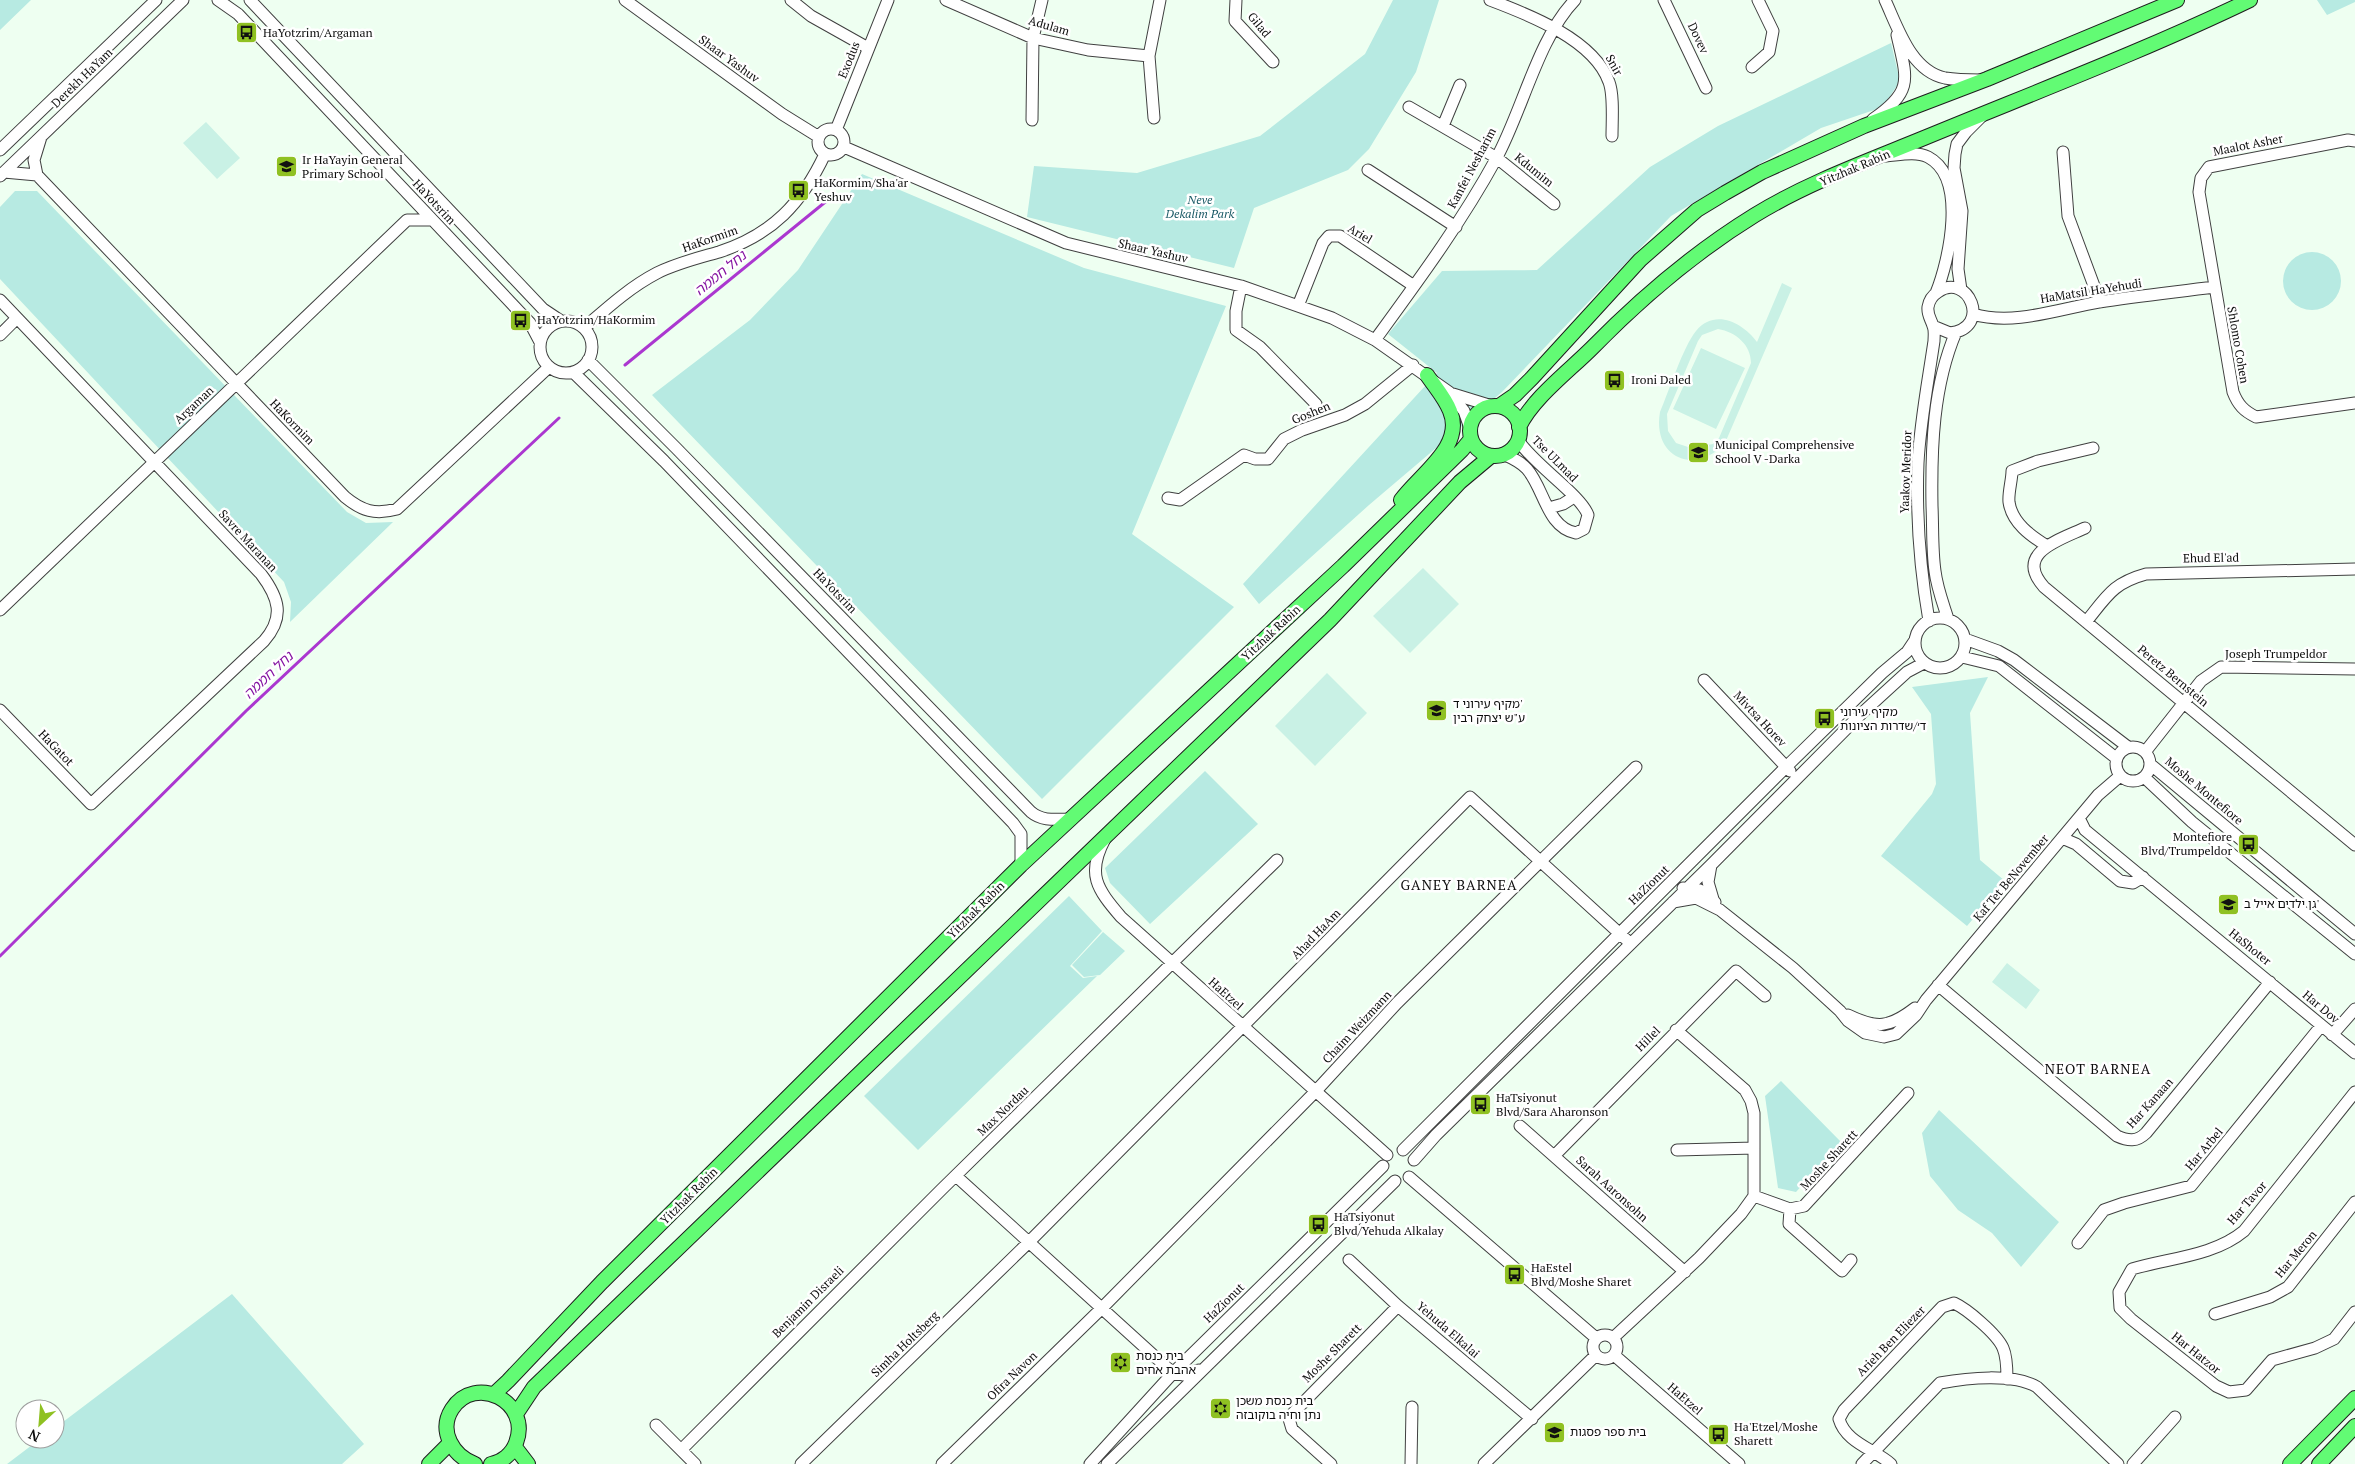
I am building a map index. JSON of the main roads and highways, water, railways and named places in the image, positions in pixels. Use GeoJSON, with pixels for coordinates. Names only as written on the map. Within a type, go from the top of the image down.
{"type":"FeatureCollection","features":[{"type":"Feature","properties":{"kind":"main road"},"geometry":{"type":"LineString","coordinates":[[1497,455],[1481,452],[1470,433],[1475,416],[1486,407],[1496,406],[1515,395],[1640,260],[1697,210],[1762,172],[1864,126],[1987,80],[2177,0]]}},
{"type":"Feature","properties":{"kind":"main road","name":"Yitzhak Rabin"},"geometry":{"type":"LineString","coordinates":[[1519,433],[1533,406],[1623,316],[1713,243],[1757,214],[1801,191],[2198,25],[2250,0]]}},
{"type":"Feature","properties":{"kind":"main road"},"geometry":{"type":"LineString","coordinates":[[1389,521],[1408,490],[1444,452],[1453,435],[1451,413],[1427,375]]}},
{"type":"Feature","properties":{"kind":"main road"},"geometry":{"type":"LineString","coordinates":[[516,1414],[534,1387],[1330,620],[1460,482],[1497,455],[1512,449],[1519,433],[1510,412],[1496,406]]}},
{"type":"Feature","properties":{"kind":"main road","name":"Yitzhak Rabin"},"geometry":{"type":"LineString","coordinates":[[493,1394],[508,1381],[602,1282],[1021,865],[1389,521],[1462,450],[1470,433]]}},
{"type":"Feature","properties":{"kind":"main road"},"geometry":{"type":"LineString","coordinates":[[475,1464],[462,1457],[450,1443],[447,1428],[452,1409],[469,1395],[479,1393],[493,1394],[510,1404],[516,1414],[519,1425],[519,1436],[515,1447],[503,1460],[495,1464]]}},
{"type":"Feature","properties":{"kind":"main road"},"geometry":{"type":"LineString","coordinates":[[2290,1464],[2355,1398]]}},
{"type":"Feature","properties":{"kind":"main road"},"geometry":{"type":"LineString","coordinates":[[2319,1464],[2355,1426]]}},
{"type":"Feature","properties":{"kind":"main road"},"geometry":{"type":"LineString","coordinates":[[429,1464],[450,1443]]}},
{"type":"Feature","properties":{"kind":"main road"},"geometry":{"type":"LineString","coordinates":[[515,1447],[528,1464]]}},
{"type":"Feature","properties":{"kind":"waterway","name":"נחל חממה"},"geometry":{"type":"LineString","coordinates":[[625,365],[829,199]]}},
{"type":"Feature","properties":{"kind":"waterway","name":"נחל חממה"},"geometry":{"type":"LineString","coordinates":[[0,956],[246,711],[559,418]]}},
{"type":"Feature","properties":{"kind":"place","name":"HaYotzrim/Argaman"},"geometry":{"type":"Point","coordinates":[247,33]}},
{"type":"Feature","properties":{"kind":"place","name":"Ir HaYayin General Primary School"},"geometry":{"type":"Point","coordinates":[286,167]}},
{"type":"Feature","properties":{"kind":"place","name":"HaKormim/Sha'ar Yeshuv"},"geometry":{"type":"Point","coordinates":[798,190]}},
{"type":"Feature","properties":{"kind":"place","name":"HaYotzrim/HaKormim"},"geometry":{"type":"Point","coordinates":[521,320]}},
{"type":"Feature","properties":{"kind":"place","name":"Ironi Daled"},"geometry":{"type":"Point","coordinates":[1615,380]}},
{"type":"Feature","properties":{"kind":"place","name":"Municipal Comprehensive School V -Darka"},"geometry":{"type":"Point","coordinates":[1699,452]}},
{"type":"Feature","properties":{"kind":"place","name":"מקיף עירוני ד' ע\"ש יצחק רבין"},"geometry":{"type":"Point","coordinates":[1437,711]}},
{"type":"Feature","properties":{"kind":"place","name":"מקיף עירוני ד׳/שדרות הציונות"},"geometry":{"type":"Point","coordinates":[1824,719]}},
{"type":"Feature","properties":{"kind":"place","name":"Montefiore Blvd/Trumpeldor"},"geometry":{"type":"Point","coordinates":[2248,844]}},
{"type":"Feature","properties":{"kind":"place","name":"גן ילדים אייל ב'"},"geometry":{"type":"Point","coordinates":[2228,904]}},
{"type":"Feature","properties":{"kind":"place","name":"HaTsiyonut Blvd/Sara Aharonson"},"geometry":{"type":"Point","coordinates":[1480,1105]}},
{"type":"Feature","properties":{"kind":"place","name":"HaTsiyonut Blvd/Yehuda Alkalay"},"geometry":{"type":"Point","coordinates":[1318,1224]}},
{"type":"Feature","properties":{"kind":"place","name":"HaEstel Blvd/Moshe Sharet"},"geometry":{"type":"Point","coordinates":[1515,1275]}},
{"type":"Feature","properties":{"kind":"place","name":"בית כנסת אהבת אחים"},"geometry":{"type":"Point","coordinates":[1120,1363]}},
{"type":"Feature","properties":{"kind":"place","name":"בית כנסת משכן נתן וחיה בוקובזה"},"geometry":{"type":"Point","coordinates":[1220,1408]}},
{"type":"Feature","properties":{"kind":"place","name":"בית ספר פסגות"},"geometry":{"type":"Point","coordinates":[1554,1432]}},
{"type":"Feature","properties":{"kind":"place","name":"Ha'Etzel/Moshe Sharett"},"geometry":{"type":"Point","coordinates":[1718,1434]}},
{"type":"Feature","properties":{"kind":"district","name":"GANEY BARNEA"},"geometry":{"type":"Point","coordinates":[1459,885]}},
{"type":"Feature","properties":{"kind":"district","name":"NEOT BARNEA"},"geometry":{"type":"Point","coordinates":[2098,1069]}},
{"type":"Feature","properties":{"kind":"park label","name":"Neve Dekalim Park"},"geometry":{"type":"Point","coordinates":[1200,207]}}]}
